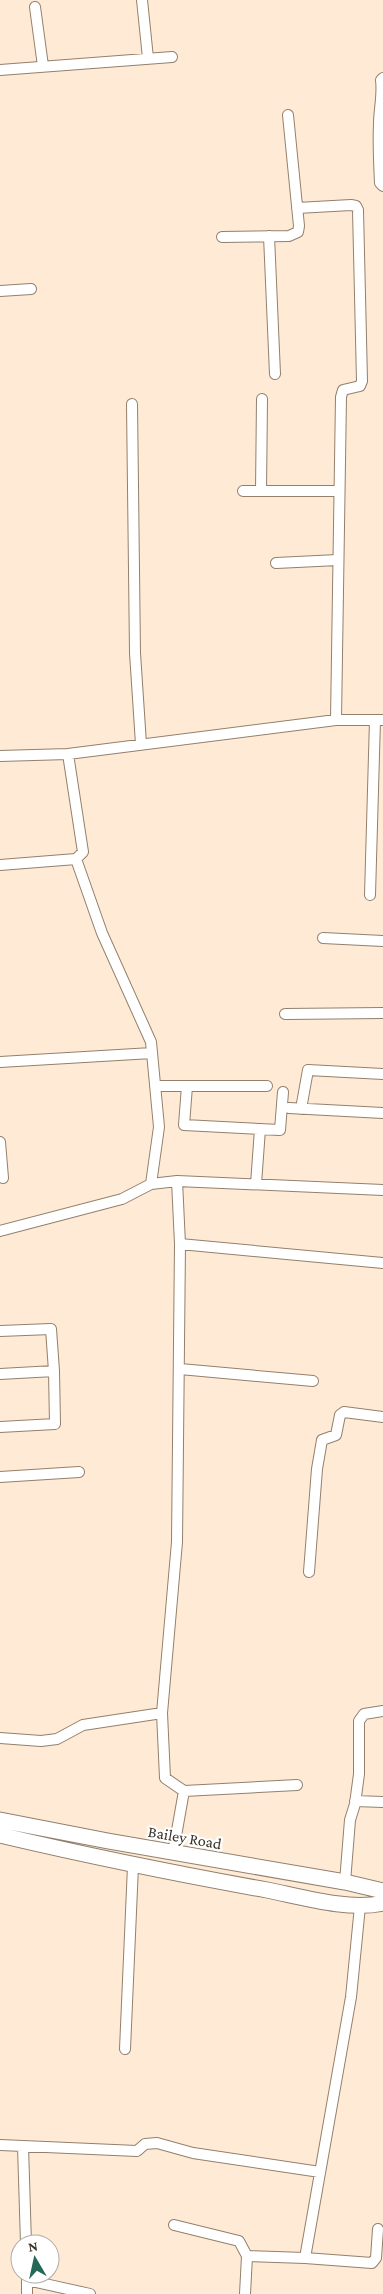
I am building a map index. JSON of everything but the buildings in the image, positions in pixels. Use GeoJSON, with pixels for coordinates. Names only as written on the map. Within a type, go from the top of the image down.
{"type":"FeatureCollection","features":[{"type":"Feature","properties":{"kind":"highway","name":"Bailey Road"},"geometry":{"type":"LineString","coordinates":[[0,1820],[345,1882],[383,1891]]}},
{"type":"Feature","properties":{"kind":"highway"},"geometry":{"type":"LineString","coordinates":[[0,1835],[133,1866],[363,1907],[383,1904]]}},
{"type":"Feature","properties":{"kind":"street"},"geometry":{"type":"LineString","coordinates":[[142,0],[148,58]]}},
{"type":"Feature","properties":{"kind":"street"},"geometry":{"type":"LineString","coordinates":[[35,8],[43,66]]}},
{"type":"Feature","properties":{"kind":"street"},"geometry":{"type":"LineString","coordinates":[[0,70],[172,57]]}},
{"type":"Feature","properties":{"kind":"street"},"geometry":{"type":"LineString","coordinates":[[383,78],[381,80],[383,91],[378,150],[380,183],[383,186]]}},
{"type":"Feature","properties":{"kind":"street"},"geometry":{"type":"LineString","coordinates":[[222,237],[289,236],[298,232],[288,115]]}},
{"type":"Feature","properties":{"kind":"street"},"geometry":{"type":"LineString","coordinates":[[297,208],[351,205],[356,206],[358,210],[362,381],[360,386],[343,390],[341,394],[338,491],[336,720]]}},
{"type":"Feature","properties":{"kind":"street"},"geometry":{"type":"LineString","coordinates":[[269,236],[275,374]]}},
{"type":"Feature","properties":{"kind":"street"},"geometry":{"type":"LineString","coordinates":[[0,291],[31,289]]}},
{"type":"Feature","properties":{"kind":"street"},"geometry":{"type":"LineString","coordinates":[[261,491],[262,399]]}},
{"type":"Feature","properties":{"kind":"street"},"geometry":{"type":"LineString","coordinates":[[132,404],[135,653],[141,744]]}},
{"type":"Feature","properties":{"kind":"street"},"geometry":{"type":"LineString","coordinates":[[243,491],[338,491]]}},
{"type":"Feature","properties":{"kind":"street"},"geometry":{"type":"LineString","coordinates":[[276,563],[338,560]]}},
{"type":"Feature","properties":{"kind":"street"},"geometry":{"type":"LineString","coordinates":[[0,756],[68,754],[336,720],[379,720],[370,895]]}},
{"type":"Feature","properties":{"kind":"street"},"geometry":{"type":"LineString","coordinates":[[0,865],[76,859],[84,852],[68,754]]}},
{"type":"Feature","properties":{"kind":"street"},"geometry":{"type":"LineString","coordinates":[[76,859],[102,933],[151,1042],[159,1127],[150,1184]]}},
{"type":"Feature","properties":{"kind":"street"},"geometry":{"type":"LineString","coordinates":[[323,938],[383,941]]}},
{"type":"Feature","properties":{"kind":"street"},"geometry":{"type":"LineString","coordinates":[[285,1014],[383,1013]]}},
{"type":"Feature","properties":{"kind":"street"},"geometry":{"type":"LineString","coordinates":[[0,1062],[152,1053]]}},
{"type":"Feature","properties":{"kind":"street"},"geometry":{"type":"LineString","coordinates":[[301,1109],[308,1070],[383,1074]]}},
{"type":"Feature","properties":{"kind":"street"},"geometry":{"type":"LineString","coordinates":[[155,1086],[267,1086]]}},
{"type":"Feature","properties":{"kind":"street"},"geometry":{"type":"LineString","coordinates":[[187,1086],[184,1126],[280,1130],[282,1092]]}},
{"type":"Feature","properties":{"kind":"street"},"geometry":{"type":"LineString","coordinates":[[289,1108],[383,1113]]}},
{"type":"Feature","properties":{"kind":"street"},"geometry":{"type":"LineString","coordinates":[[256,1184],[260,1129]]}},
{"type":"Feature","properties":{"kind":"street"},"geometry":{"type":"LineString","coordinates":[[0,1142],[3,1178]]}},
{"type":"Feature","properties":{"kind":"street"},"geometry":{"type":"LineString","coordinates":[[177,1181],[180,1244],[177,1542],[162,1713],[165,1778],[184,1791],[297,1785]]}},
{"type":"Feature","properties":{"kind":"street"},"geometry":{"type":"LineString","coordinates":[[0,1231],[122,1199],[150,1184],[177,1181],[383,1190]]}},
{"type":"Feature","properties":{"kind":"street"},"geometry":{"type":"LineString","coordinates":[[180,1244],[383,1263]]}},
{"type":"Feature","properties":{"kind":"street"},"geometry":{"type":"LineString","coordinates":[[0,1331],[51,1329],[55,1424],[0,1427]]}},
{"type":"Feature","properties":{"kind":"street"},"geometry":{"type":"LineString","coordinates":[[180,1370],[313,1381]]}},
{"type":"Feature","properties":{"kind":"street"},"geometry":{"type":"LineString","coordinates":[[0,1374],[54,1371]]}},
{"type":"Feature","properties":{"kind":"street"},"geometry":{"type":"LineString","coordinates":[[309,1572],[317,1469],[322,1440],[336,1436],[340,1415],[344,1412],[383,1417]]}},
{"type":"Feature","properties":{"kind":"street"},"geometry":{"type":"LineString","coordinates":[[0,1477],[79,1472]]}},
{"type":"Feature","properties":{"kind":"street"},"geometry":{"type":"LineString","coordinates":[[345,1882],[350,1820],[359,1774],[359,1721],[364,1714],[383,1710]]}},
{"type":"Feature","properties":{"kind":"street"},"geometry":{"type":"LineString","coordinates":[[0,1738],[41,1741],[57,1739],[83,1725],[162,1713]]}},
{"type":"Feature","properties":{"kind":"street"},"geometry":{"type":"LineString","coordinates":[[173,1852],[184,1791]]}},
{"type":"Feature","properties":{"kind":"street"},"geometry":{"type":"LineString","coordinates":[[355,1801],[383,1802]]}},
{"type":"Feature","properties":{"kind":"street"},"geometry":{"type":"LineString","coordinates":[[125,2049],[133,1866]]}},
{"type":"Feature","properties":{"kind":"street"},"geometry":{"type":"LineString","coordinates":[[305,2258],[351,1997],[363,1907]]}},
{"type":"Feature","properties":{"kind":"street"},"geometry":{"type":"LineString","coordinates":[[0,2145],[137,2151],[145,2144],[157,2143],[194,2153],[320,2172]]}},
{"type":"Feature","properties":{"kind":"street"},"geometry":{"type":"LineString","coordinates":[[23,2146],[26,2234]]}},
{"type":"Feature","properties":{"kind":"street"},"geometry":{"type":"LineString","coordinates":[[174,2226],[239,2241],[246,2256],[245,2294]]}},
{"type":"Feature","properties":{"kind":"street"},"geometry":{"type":"LineString","coordinates":[[246,2256],[372,2263],[376,2258],[378,2229]]}},
{"type":"Feature","properties":{"kind":"street"},"geometry":{"type":"LineString","coordinates":[[52,2284],[90,2294]]}}]}
